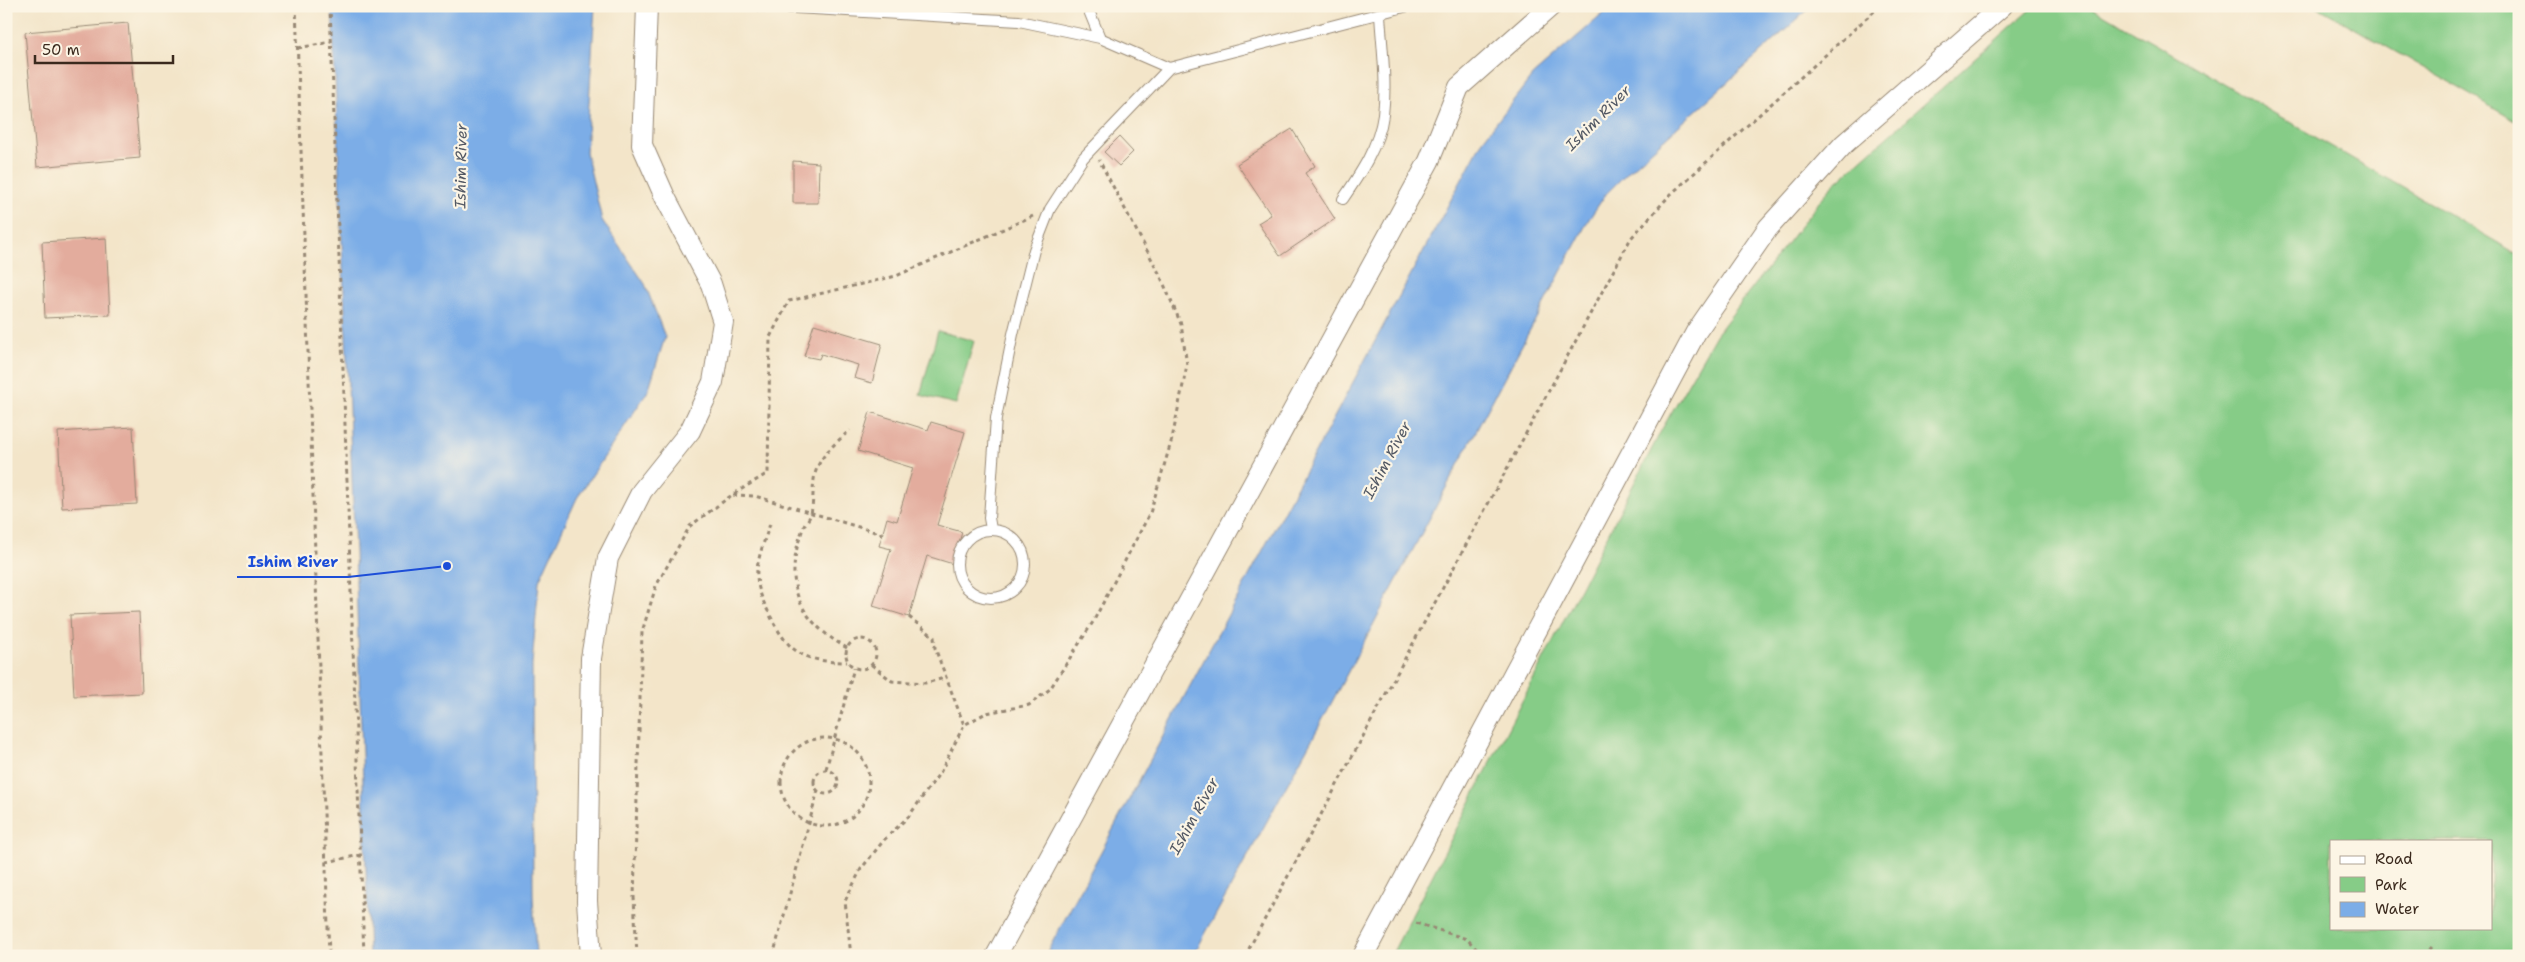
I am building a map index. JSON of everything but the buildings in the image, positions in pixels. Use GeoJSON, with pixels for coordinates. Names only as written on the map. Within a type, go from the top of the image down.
{"type":"FeatureCollection","features":[{"type":"Feature","properties":{"kind":"street"},"geometry":{"type":"LineString","coordinates":[[591,956],[587,901],[591,658],[608,558],[642,491],[690,431],[713,382],[723,322],[712,284],[665,197],[642,146],[647,6]]}},
{"type":"Feature","properties":{"kind":"street"},"geometry":{"type":"LineString","coordinates":[[996,956],[1429,161],[1460,87],[1551,6]]}},
{"type":"Feature","properties":{"kind":"street"},"geometry":{"type":"LineString","coordinates":[[1363,956],[1696,332],[1768,228],[1844,144],[2002,6]]}},
{"type":"Feature","properties":{"kind":"lane"},"geometry":{"type":"LineString","coordinates":[[760,6],[1019,22],[1100,38],[1169,68]]}},
{"type":"Feature","properties":{"kind":"lane"},"geometry":{"type":"LineString","coordinates":[[1087,6],[1100,38]]}},
{"type":"Feature","properties":{"kind":"lane"},"geometry":{"type":"LineString","coordinates":[[991,529],[988,518],[996,418],[1013,334],[1034,250],[1050,209],[1083,158],[1169,68],[1380,15],[1408,6]]}},
{"type":"Feature","properties":{"kind":"lane"},"geometry":{"type":"LineString","coordinates":[[1343,199],[1364,169],[1383,117],[1384,82],[1380,15]]}},
{"type":"Feature","properties":{"kind":"lane"},"geometry":{"type":"LineString","coordinates":[[991,529],[1010,534],[1023,549],[1026,568],[1018,586],[1002,597],[982,598],[966,588],[957,570],[959,550],[972,534],[991,529]]}},
{"type":"Feature","properties":{"kind":"path"},"geometry":{"type":"LineString","coordinates":[[296,6],[329,956]]}},
{"type":"Feature","properties":{"kind":"path"},"geometry":{"type":"LineString","coordinates":[[330,6],[364,956]]}},
{"type":"Feature","properties":{"kind":"path"},"geometry":{"type":"LineString","coordinates":[[1245,956],[1631,238],[1670,195],[1880,6]]}},
{"type":"Feature","properties":{"kind":"path"},"geometry":{"type":"LineString","coordinates":[[298,48],[331,42]]}},
{"type":"Feature","properties":{"kind":"path"},"geometry":{"type":"LineString","coordinates":[[851,956],[846,901],[861,869],[884,840],[909,816],[941,771],[964,725],[986,713],[1029,705],[1050,689],[1093,622],[1150,513],[1172,439],[1187,365],[1181,324],[1160,275],[1093,148]]}},
{"type":"Feature","properties":{"kind":"path"},"geometry":{"type":"LineString","coordinates":[[637,956],[634,897],[642,632],[656,586],[690,526],[732,495],[768,473],[770,337],[789,302],[896,276],[992,232],[1050,209]]}},
{"type":"Feature","properties":{"kind":"path"},"geometry":{"type":"LineString","coordinates":[[847,648],[825,636],[812,622],[794,586],[796,557],[804,526],[811,513],[815,474],[826,451],[850,430]]}},
{"type":"Feature","properties":{"kind":"path"},"geometry":{"type":"LineString","coordinates":[[732,495],[754,496],[882,534]]}},
{"type":"Feature","properties":{"kind":"path"},"geometry":{"type":"LineString","coordinates":[[770,524],[757,570],[760,595],[775,626],[787,645],[806,656],[824,662],[847,662],[854,668],[864,669],[872,665],[876,656],[874,647],[867,640],[858,639],[847,648],[847,662]]}},
{"type":"Feature","properties":{"kind":"path"},"geometry":{"type":"LineString","coordinates":[[909,617],[934,637],[935,648],[945,678],[964,725]]}},
{"type":"Feature","properties":{"kind":"path"},"geometry":{"type":"LineString","coordinates":[[872,665],[892,681],[925,683],[945,678]]}},
{"type":"Feature","properties":{"kind":"path"},"geometry":{"type":"LineString","coordinates":[[826,769],[854,668]]}},
{"type":"Feature","properties":{"kind":"path"},"geometry":{"type":"LineString","coordinates":[[820,738],[834,739],[848,744],[866,766],[869,780],[867,795],[856,813],[838,824],[823,826],[809,823],[797,816],[787,804],[782,791],[782,777],[786,763],[794,751],[806,742],[820,738]]}},
{"type":"Feature","properties":{"kind":"path"},"geometry":{"type":"LineString","coordinates":[[826,769],[834,772],[839,779],[838,787],[831,793],[823,794],[818,790],[814,780],[818,772],[826,769]]}},
{"type":"Feature","properties":{"kind":"path"},"geometry":{"type":"LineString","coordinates":[[773,956],[818,790]]}},
{"type":"Feature","properties":{"kind":"path"},"geometry":{"type":"LineString","coordinates":[[326,862],[360,856]]}},
{"type":"Feature","properties":{"kind":"path"},"geometry":{"type":"LineString","coordinates":[[1416,923],[1467,939],[1483,956]]}},
{"type":"Feature","properties":{"kind":"path"},"geometry":{"type":"LineString","coordinates":[[2423,956],[2432,947]]}},
{"type":"Feature","properties":{"kind":"green space"},"geometry":{"type":"Polygon","coordinates":[[[2034,6],[2089,6],[2519,255],[2519,956],[1391,956],[1662,429],[1716,335],[1830,188],[2034,6]]]}},
{"type":"Feature","properties":{"kind":"green space"},"geometry":{"type":"Polygon","coordinates":[[[2316,6],[2519,6],[2519,123],[2316,6]]]}},
{"type":"Feature","properties":{"kind":"green space"},"geometry":{"type":"Polygon","coordinates":[[[938,331],[974,341],[956,404],[920,395],[938,331]]]}},
{"type":"Feature","properties":{"kind":"water"},"geometry":{"type":"Polygon","coordinates":[[[332,6],[595,6],[586,152],[602,220],[645,284],[665,337],[648,391],[577,498],[539,581],[532,664],[533,895],[536,956],[369,956],[355,551],[332,6]]]}},
{"type":"Feature","properties":{"kind":"water"},"geometry":{"type":"Polygon","coordinates":[[[1612,6],[1812,6],[1632,168],[1606,194],[1589,219],[1317,730],[1193,956],[1045,956],[1483,140],[1532,76],[1612,6]]]}},
{"type":"Feature","properties":{"kind":"place","name":"Ishim River"},"geometry":{"type":"Point","coordinates":[447,566]}}]}
